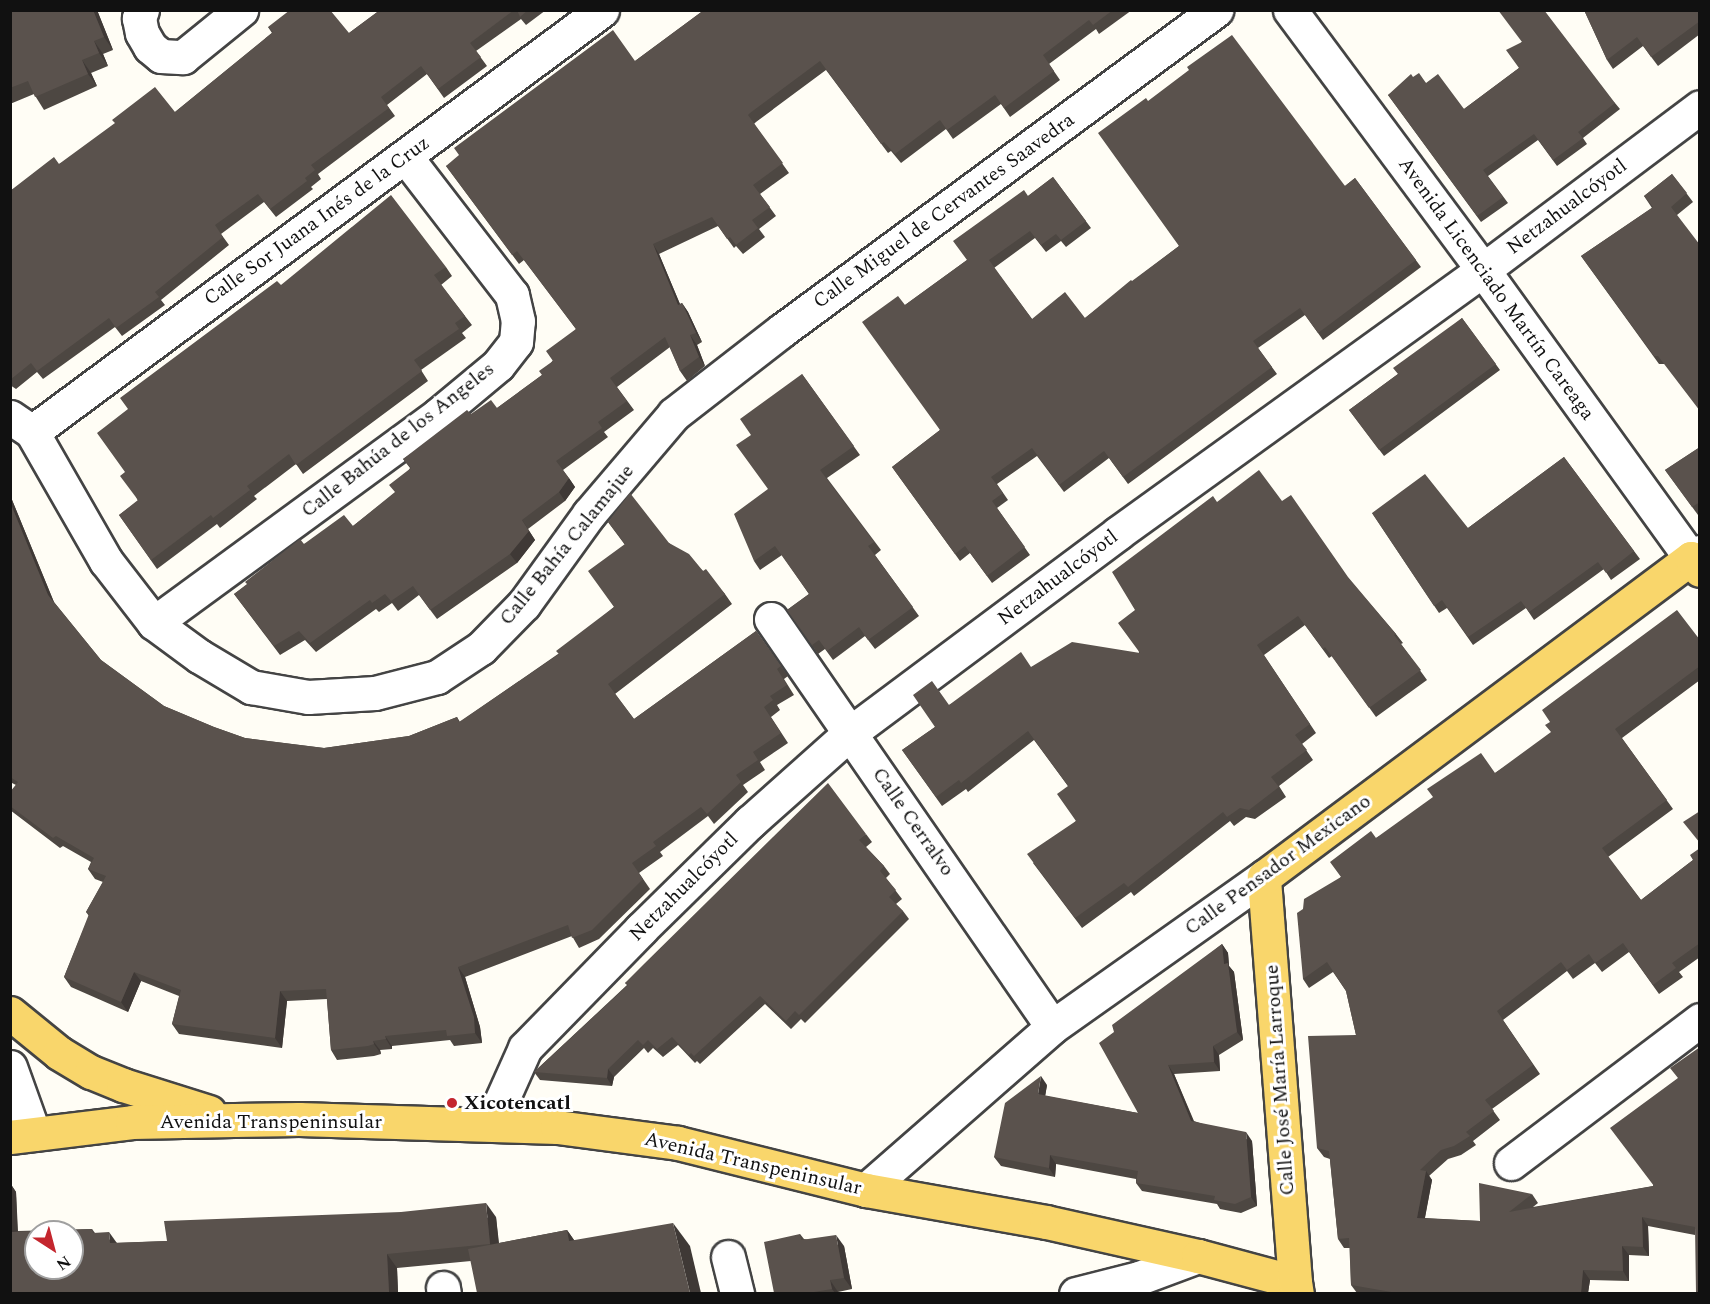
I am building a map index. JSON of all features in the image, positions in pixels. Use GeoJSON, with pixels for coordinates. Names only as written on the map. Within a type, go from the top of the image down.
{"type":"FeatureCollection","features":[{"type":"Feature","properties":{"kind":"main road","name":"Calle Pensador Mexicano"},"geometry":{"type":"LineString","coordinates":[[1264,877],[1697,560]]}},
{"type":"Feature","properties":{"kind":"main road","name":"Calle José María Larroque"},"geometry":{"type":"LineString","coordinates":[[1264,877],[1296,1288]]}},
{"type":"Feature","properties":{"kind":"main road"},"geometry":{"type":"LineString","coordinates":[[10,1013],[59,1053],[91,1072],[123,1085],[234,1120]]}},
{"type":"Feature","properties":{"kind":"main road","name":"Avenida Transpeninsular"},"geometry":{"type":"LineString","coordinates":[[22,1136],[132,1122],[234,1120],[299,1119],[557,1127],[678,1143],[866,1190],[1046,1222],[1198,1256],[1296,1288]]}},
{"type":"Feature","properties":{"kind":"street"},"geometry":{"type":"LineString","coordinates":[[142,10],[139,18],[142,33],[150,47],[160,56],[183,57],[241,10]]}},
{"type":"Feature","properties":{"kind":"street","name":"Calle Sor Juana Inés de la Cruz"},"geometry":{"type":"LineString","coordinates":[[21,425],[405,156],[602,10]]}},
{"type":"Feature","properties":{"kind":"street","name":"Calle Miguel de Cervantes Saavedra"},"geometry":{"type":"LineString","coordinates":[[674,414],[781,331],[1216,10]]}},
{"type":"Feature","properties":{"kind":"street","name":"Avenida Licenciado Martín Careaga"},"geometry":{"type":"LineString","coordinates":[[1290,10],[1697,560]]}},
{"type":"Feature","properties":{"kind":"street","name":"Netzahualcóyotl"},"geometry":{"type":"LineString","coordinates":[[491,1124],[525,1048],[733,838],[850,733],[1128,526],[1483,270],[1700,107]]}},
{"type":"Feature","properties":{"kind":"street","name":"Calle Bahúa de los Angeles"},"geometry":{"type":"LineString","coordinates":[[153,623],[438,415],[498,365],[516,342],[518,321],[512,296],[405,156]]}},
{"type":"Feature","properties":{"kind":"street","name":"Calle Bahía Calamajue"},"geometry":{"type":"LineString","coordinates":[[21,425],[67,490],[106,561],[153,623],[199,656],[251,687],[308,698],[375,693],[437,677],[482,648],[524,604],[589,514],[674,414]]}},
{"type":"Feature","properties":{"kind":"street","name":"Calle Cerralvo"},"geometry":{"type":"LineString","coordinates":[[771,619],[1052,1027]]}},
{"type":"Feature","properties":{"kind":"street","name":"Calle Pensador Mexicano"},"geometry":{"type":"LineString","coordinates":[[866,1190],[1052,1027],[1264,877]]}},
{"type":"Feature","properties":{"kind":"street"},"geometry":{"type":"LineString","coordinates":[[1511,1162],[1700,1020]]}},
{"type":"Feature","properties":{"kind":"street"},"geometry":{"type":"LineString","coordinates":[[10,1067],[22,1136]]}},
{"type":"Feature","properties":{"kind":"street"},"geometry":{"type":"LineString","coordinates":[[1076,1293],[1139,1278],[1198,1256]]}},
{"type":"Feature","properties":{"kind":"street"},"geometry":{"type":"LineString","coordinates":[[728,1257],[737,1293]]}},
{"type":"Feature","properties":{"kind":"building"},"geometry":{"type":"Polygon","coordinates":[[[10,10],[93,10],[104,37],[94,41],[99,53],[82,60],[88,74],[35,97],[28,81],[10,88],[10,10]]]}},
{"type":"Feature","properties":{"kind":"building"},"geometry":{"type":"Polygon","coordinates":[[[290,10],[330,10],[349,33],[380,10],[514,10],[470,43],[481,57],[438,89],[421,66],[381,97],[389,108],[311,165],[315,170],[305,178],[307,181],[270,209],[258,194],[215,225],[223,237],[155,292],[159,297],[116,328],[109,318],[37,371],[31,363],[10,380],[10,191],[54,157],[59,164],[115,123],[112,120],[155,87],[175,112],[273,32],[268,27],[290,10]]]}},
{"type":"Feature","properties":{"kind":"building"},"geometry":{"type":"Polygon","coordinates":[[[517,10],[528,10],[520,17],[517,10]]]}},
{"type":"Feature","properties":{"kind":"building"},"geometry":{"type":"Polygon","coordinates":[[[704,10],[1113,10],[1093,25],[1089,20],[1043,55],[1054,71],[1004,108],[995,95],[947,130],[940,120],[895,154],[884,142],[881,144],[820,61],[750,113],[748,115],[783,163],[753,185],[770,207],[752,220],[758,228],[736,245],[730,237],[727,239],[712,217],[653,244],[678,305],[682,303],[696,333],[690,335],[699,357],[680,371],[665,337],[610,378],[627,401],[598,422],[602,428],[556,461],[569,478],[559,492],[522,520],[529,531],[510,554],[430,610],[413,586],[391,601],[385,594],[372,603],[370,600],[310,643],[299,631],[274,646],[234,594],[247,584],[245,582],[300,539],[304,544],[344,515],[353,526],[395,492],[389,485],[411,468],[403,459],[467,410],[471,414],[491,400],[497,408],[542,375],[539,371],[553,361],[546,351],[576,329],[517,251],[512,255],[446,166],[459,155],[454,148],[613,30],[635,61],[704,10]]]}},
{"type":"Feature","properties":{"kind":"building"},"geometry":{"type":"Polygon","coordinates":[[[1498,10],[1544,10],[1615,103],[1578,132],[1583,138],[1553,160],[1534,134],[1483,170],[1503,197],[1477,216],[1388,95],[1411,74],[1413,77],[1419,73],[1426,83],[1438,74],[1464,109],[1519,68],[1506,50],[1522,42],[1498,10]]]}},
{"type":"Feature","properties":{"kind":"building"},"geometry":{"type":"Polygon","coordinates":[[[1584,10],[1700,10],[1700,21],[1651,57],[1637,37],[1607,60],[1584,10]]]}},
{"type":"Feature","properties":{"kind":"building"},"geometry":{"type":"Polygon","coordinates":[[[1232,35],[1345,186],[1355,178],[1416,260],[1318,333],[1300,308],[1253,341],[1272,367],[1123,477],[1104,451],[1059,485],[1032,448],[991,477],[1003,493],[992,501],[1025,547],[987,576],[965,546],[955,554],[892,467],[940,430],[862,322],[898,296],[905,305],[967,260],[953,241],[1024,190],[1028,196],[1053,177],[1086,221],[1061,240],[1056,234],[1041,245],[1030,231],[989,260],[1032,319],[1065,292],[1085,318],[1131,280],[1179,246],[1098,133],[1146,98],[1148,101],[1189,70],[1187,67],[1232,35]]]}},
{"type":"Feature","properties":{"kind":"building"},"geometry":{"type":"Polygon","coordinates":[[[1672,174],[1687,193],[1671,207],[1700,245],[1700,411],[1658,356],[1654,356],[1581,256],[1653,207],[1644,196],[1672,174]]]}},
{"type":"Feature","properties":{"kind":"building"},"geometry":{"type":"Polygon","coordinates":[[[391,195],[446,267],[434,275],[465,316],[455,323],[459,329],[414,360],[422,371],[296,465],[289,454],[247,486],[250,490],[213,518],[211,515],[151,560],[119,515],[138,500],[120,476],[125,472],[97,433],[128,409],[120,398],[277,281],[281,285],[391,195]]]}},
{"type":"Feature","properties":{"kind":"building"},"geometry":{"type":"Polygon","coordinates":[[[1462,318],[1496,364],[1379,450],[1349,410],[1398,374],[1393,368],[1462,318]]]}},
{"type":"Feature","properties":{"kind":"building"},"geometry":{"type":"Polygon","coordinates":[[[802,374],[854,446],[820,470],[874,542],[868,546],[913,607],[868,640],[859,627],[827,651],[819,640],[812,645],[787,610],[809,594],[775,546],[754,561],[734,514],[768,489],[736,445],[751,435],[740,419],[802,374]]]}},
{"type":"Feature","properties":{"kind":"building"},"geometry":{"type":"Polygon","coordinates":[[[1700,447],[1700,502],[1692,507],[1665,470],[1700,447]]]}},
{"type":"Feature","properties":{"kind":"building"},"geometry":{"type":"Polygon","coordinates":[[[1564,457],[1634,551],[1606,573],[1598,562],[1529,612],[1521,601],[1468,637],[1442,600],[1434,606],[1372,513],[1425,474],[1468,528],[1564,457]]]}},
{"type":"Feature","properties":{"kind":"building"},"geometry":{"type":"Polygon","coordinates":[[[1259,470],[1282,501],[1291,495],[1348,577],[1396,634],[1394,635],[1421,670],[1369,708],[1325,647],[1323,649],[1298,616],[1257,645],[1310,724],[1295,735],[1307,750],[1271,777],[1279,787],[1249,810],[1240,808],[1227,817],[1223,812],[1128,887],[1124,883],[1075,918],[1027,854],[1076,821],[1057,794],[1068,786],[1028,731],[961,783],[959,780],[936,797],[902,750],[935,727],[913,695],[932,681],[949,705],[1021,652],[1031,667],[1072,642],[1140,653],[1118,623],[1135,610],[1112,572],[1213,496],[1217,502],[1259,470]]]}},
{"type":"Feature","properties":{"kind":"building"},"geometry":{"type":"Polygon","coordinates":[[[630,493],[669,543],[689,554],[703,571],[706,569],[725,594],[608,684],[634,719],[756,631],[781,666],[777,669],[787,685],[770,696],[773,700],[764,707],[781,733],[753,752],[758,760],[736,775],[741,782],[707,814],[701,807],[653,842],[656,846],[632,863],[643,879],[592,930],[572,938],[568,925],[458,967],[474,1017],[475,1033],[447,1036],[446,1030],[385,1036],[386,1039],[373,1041],[374,1044],[368,1046],[331,1050],[326,989],[280,991],[275,1038],[172,1024],[181,990],[134,972],[121,1002],[64,977],[89,914],[86,912],[106,876],[88,869],[94,858],[56,836],[53,838],[10,806],[10,792],[18,782],[10,777],[10,502],[48,595],[101,660],[164,706],[214,727],[245,738],[324,748],[409,736],[457,717],[459,722],[559,654],[556,651],[614,607],[588,571],[625,544],[608,522],[630,493]]]}},
{"type":"Feature","properties":{"kind":"building"},"geometry":{"type":"Polygon","coordinates":[[[1677,610],[1700,640],[1700,666],[1615,729],[1667,800],[1602,848],[1641,900],[1693,860],[1690,855],[1700,848],[1700,943],[1672,963],[1676,968],[1653,985],[1623,943],[1595,963],[1589,954],[1567,970],[1561,962],[1497,1011],[1533,1065],[1485,1100],[1494,1111],[1466,1132],[1470,1136],[1454,1146],[1441,1150],[1420,1170],[1426,1171],[1417,1218],[1480,1221],[1479,1183],[1532,1194],[1509,1212],[1654,1186],[1610,1128],[1678,1078],[1670,1068],[1700,1047],[1700,1293],[1696,1293],[1695,1227],[1642,1217],[1643,1247],[1622,1246],[1623,1271],[1583,1270],[1581,1293],[1397,1293],[1351,1285],[1349,1238],[1338,1239],[1329,1151],[1317,1148],[1308,1036],[1356,1035],[1346,991],[1327,962],[1303,979],[1297,913],[1303,909],[1304,899],[1341,877],[1330,862],[1371,831],[1376,838],[1433,797],[1427,789],[1481,753],[1495,773],[1551,732],[1545,725],[1550,722],[1542,710],[1677,610]]]}},
{"type":"Feature","properties":{"kind":"building"},"geometry":{"type":"Polygon","coordinates":[[[828,783],[866,834],[859,840],[884,866],[880,871],[896,890],[889,897],[903,911],[799,1015],[795,1011],[786,1021],[760,996],[694,1056],[691,1053],[689,1055],[672,1037],[657,1049],[648,1040],[643,1045],[638,1040],[608,1069],[607,1078],[534,1072],[628,985],[625,983],[828,783]]]}},
{"type":"Feature","properties":{"kind":"building"},"geometry":{"type":"Polygon","coordinates":[[[1700,811],[1700,843],[1683,822],[1700,811]]]}},
{"type":"Feature","properties":{"kind":"building"},"geometry":{"type":"Polygon","coordinates":[[[1222,944],[1224,964],[1228,963],[1237,1032],[1213,1046],[1214,1062],[1168,1065],[1191,1121],[1246,1132],[1251,1197],[1235,1204],[1214,1200],[1215,1196],[1136,1183],[1138,1171],[1050,1155],[1049,1168],[994,1157],[1005,1103],[1041,1076],[1038,1094],[1138,1113],[1099,1043],[1114,1032],[1112,1025],[1222,944]]]}},
{"type":"Feature","properties":{"kind":"building"},"geometry":{"type":"Polygon","coordinates":[[[486,1203],[490,1244],[387,1254],[390,1293],[10,1293],[10,1232],[24,1231],[24,1280],[84,1280],[84,1229],[92,1229],[93,1233],[109,1232],[110,1243],[167,1241],[164,1221],[401,1212],[486,1203]]]}},
{"type":"Feature","properties":{"kind":"building"},"geometry":{"type":"Polygon","coordinates":[[[673,1223],[690,1293],[477,1293],[468,1249],[567,1230],[569,1241],[673,1223]]]}},
{"type":"Feature","properties":{"kind":"building"},"geometry":{"type":"Polygon","coordinates":[[[800,1234],[801,1240],[836,1235],[844,1278],[830,1280],[832,1289],[808,1293],[774,1293],[764,1242],[800,1234]]]}},
{"type":"Feature","properties":{"kind":"place","name":"Xicotencatl"},"geometry":{"type":"Point","coordinates":[452,1103]}}]}
